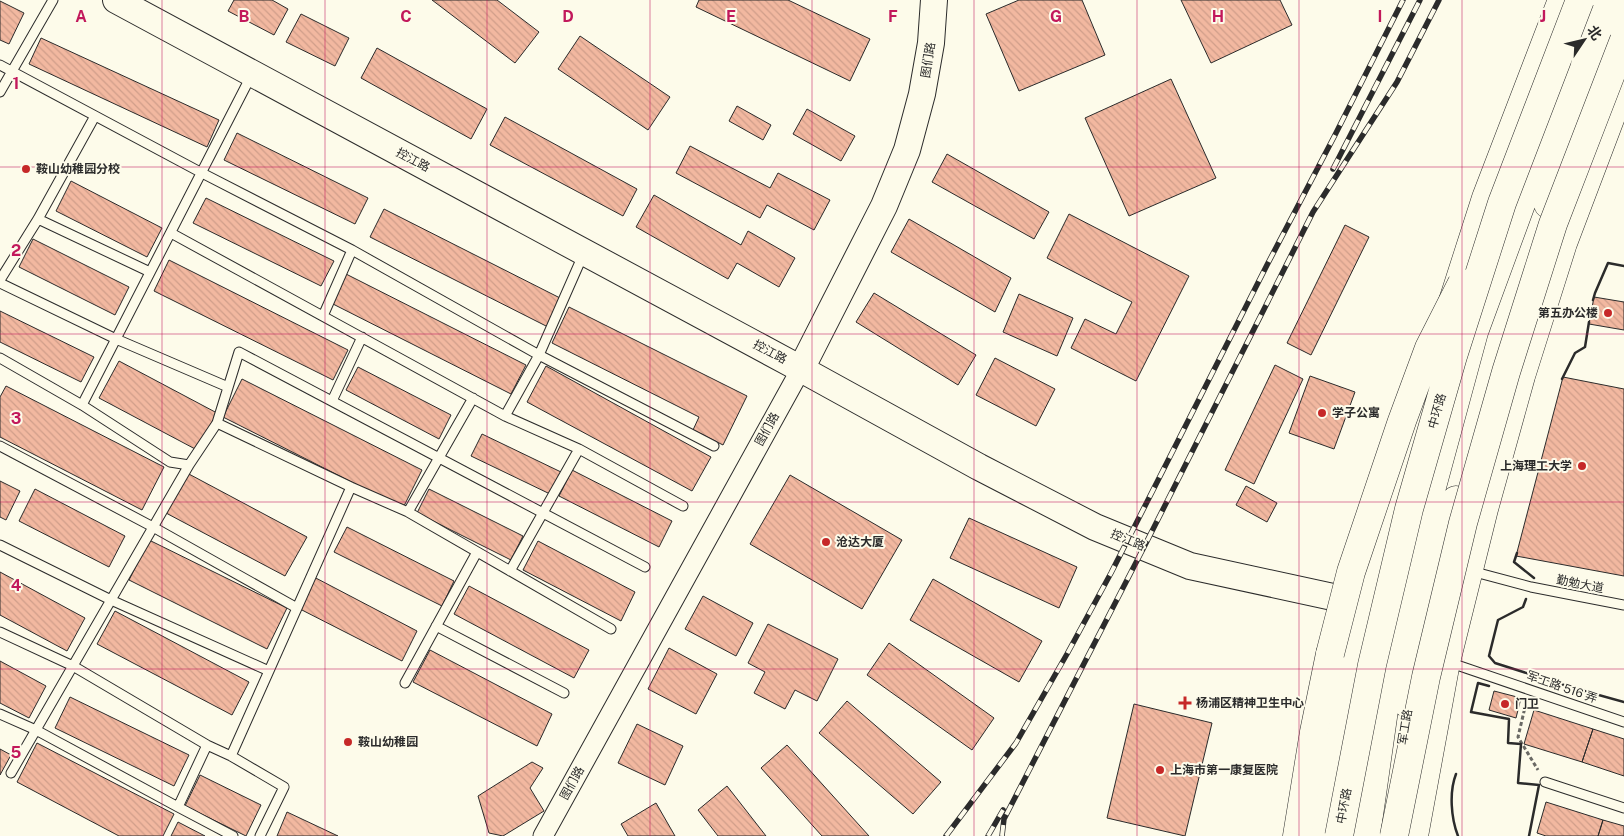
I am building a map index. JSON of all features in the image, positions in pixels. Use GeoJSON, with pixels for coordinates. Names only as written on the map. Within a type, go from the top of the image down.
{"type":"FeatureCollection","features":[{"type":"Feature","properties":{"kind":"main road","name":"控江路"},"geometry":{"type":"LineString","coordinates":[[116,0],[979,467],[1095,527],[1190,566],[1368,604],[1454,625]]}},
{"type":"Feature","properties":{"kind":"main road","name":"图们路"},"geometry":{"type":"LineString","coordinates":[[801,369],[884,206],[907,150],[922,94],[931,43],[934,0]]}},
{"type":"Feature","properties":{"kind":"main road"},"geometry":{"type":"LineString","coordinates":[[1323,836],[1351,682],[1368,604],[1439,342],[1486,198],[1562,0]]}},
{"type":"Feature","properties":{"kind":"main road","name":"中环路"},"geometry":{"type":"LineString","coordinates":[[1339,836],[1372,665],[1409,509],[1453,356],[1502,203],[1580,0]]}},
{"type":"Feature","properties":{"kind":"main road"},"geometry":{"type":"LineString","coordinates":[[1366,836],[1410,615],[1474,332],[1582,38],[1598,0]]}},
{"type":"Feature","properties":{"kind":"main road"},"geometry":{"type":"LineString","coordinates":[[1410,615],[1475,435],[1575,120],[1622,0]]}},
{"type":"Feature","properties":{"kind":"main road"},"geometry":{"type":"LineString","coordinates":[[1394,836],[1426,677],[1463,523],[1506,372],[1553,224],[1624,40]]}},
{"type":"Feature","properties":{"kind":"main road"},"geometry":{"type":"LineString","coordinates":[[1414,836],[1454,625],[1521,376],[1563,243],[1624,82]]}},
{"type":"Feature","properties":{"kind":"main road"},"geometry":{"type":"LineString","coordinates":[[1297,836],[1314,732],[1328,664],[1353,564],[1429,348],[1502,203]]}},
{"type":"Feature","properties":{"kind":"main road"},"geometry":{"type":"LineString","coordinates":[[1503,346],[1543,310]]}},
{"type":"Feature","properties":{"kind":"main road","name":"军工路"},"geometry":{"type":"LineString","coordinates":[[1387,836],[1410,615]]}},
{"type":"Feature","properties":{"kind":"street","name":"图们路"},"geometry":{"type":"LineString","coordinates":[[543,836],[801,369]]}},
{"type":"Feature","properties":{"kind":"lane"},"geometry":{"type":"LineString","coordinates":[[0,92],[53,0]]}},
{"type":"Feature","properties":{"kind":"lane"},"geometry":{"type":"LineString","coordinates":[[0,65],[202,173],[352,250],[539,355],[714,446]]}},
{"type":"Feature","properties":{"kind":"lane"},"geometry":{"type":"LineString","coordinates":[[82,405],[252,73]]}},
{"type":"Feature","properties":{"kind":"lane"},"geometry":{"type":"LineString","coordinates":[[95,116],[38,219],[0,281],[116,339],[228,388]]}},
{"type":"Feature","properties":{"kind":"lane"},"geometry":{"type":"LineString","coordinates":[[38,219],[150,272]]}},
{"type":"Feature","properties":{"kind":"lane"},"geometry":{"type":"LineString","coordinates":[[170,233],[505,416],[579,449],[683,506]]}},
{"type":"Feature","properties":{"kind":"lane"},"geometry":{"type":"LineString","coordinates":[[323,316],[352,250]]}},
{"type":"Feature","properties":{"kind":"lane"},"geometry":{"type":"LineString","coordinates":[[505,416],[539,355],[584,252]]}},
{"type":"Feature","properties":{"kind":"lane"},"geometry":{"type":"LineString","coordinates":[[332,401],[362,338]]}},
{"type":"Feature","properties":{"kind":"lane"},"geometry":{"type":"LineString","coordinates":[[11,773],[189,465],[217,423],[239,352],[645,567]]}},
{"type":"Feature","properties":{"kind":"lane"},"geometry":{"type":"LineString","coordinates":[[0,358],[82,405],[170,462],[189,465]]}},
{"type":"Feature","properties":{"kind":"lane"},"geometry":{"type":"LineString","coordinates":[[408,512],[473,398]]}},
{"type":"Feature","properties":{"kind":"lane"},"geometry":{"type":"LineString","coordinates":[[217,423],[408,512],[611,629]]}},
{"type":"Feature","properties":{"kind":"lane"},"geometry":{"type":"LineString","coordinates":[[0,446],[153,527],[297,608]]}},
{"type":"Feature","properties":{"kind":"lane"},"geometry":{"type":"LineString","coordinates":[[510,571],[579,449]]}},
{"type":"Feature","properties":{"kind":"lane"},"geometry":{"type":"LineString","coordinates":[[231,756],[351,487]]}},
{"type":"Feature","properties":{"kind":"lane"},"geometry":{"type":"LineString","coordinates":[[0,545],[111,600],[269,670]]}},
{"type":"Feature","properties":{"kind":"lane"},"geometry":{"type":"LineString","coordinates":[[405,683],[477,552]]}},
{"type":"Feature","properties":{"kind":"lane","name":"勤勉大道"},"geometry":{"type":"LineString","coordinates":[[1468,570],[1531,587],[1624,605]]}},
{"type":"Feature","properties":{"kind":"lane"},"geometry":{"type":"LineString","coordinates":[[436,626],[564,693]]}},
{"type":"Feature","properties":{"kind":"lane"},"geometry":{"type":"LineString","coordinates":[[0,632],[73,666],[207,745],[231,756],[284,787],[260,836]]}},
{"type":"Feature","properties":{"kind":"lane","name":"军工路 516 弄"},"geometry":{"type":"LineString","coordinates":[[1446,662],[1624,722]]}},
{"type":"Feature","properties":{"kind":"lane"},"geometry":{"type":"LineString","coordinates":[[0,714],[36,730],[232,836]]}},
{"type":"Feature","properties":{"kind":"lane"},"geometry":{"type":"LineString","coordinates":[[178,807],[207,745]]}},
{"type":"Feature","properties":{"kind":"lane"},"geometry":{"type":"LineString","coordinates":[[1545,782],[1624,808]]}},
{"type":"Feature","properties":{"kind":"path"},"geometry":{"type":"LineString","coordinates":[[1530,690],[1518,737],[1545,782]]}},
{"type":"Feature","properties":{"kind":"building"},"geometry":{"type":"Polygon","coordinates":[[[234,0],[272,0],[288,9],[274,35],[228,11],[234,0]]]}},
{"type":"Feature","properties":{"kind":"building"},"geometry":{"type":"Polygon","coordinates":[[[432,0],[497,0],[539,32],[515,63],[432,0]]]}},
{"type":"Feature","properties":{"kind":"building"},"geometry":{"type":"Polygon","coordinates":[[[699,0],[788,0],[870,39],[850,81],[696,7],[699,0]]]}},
{"type":"Feature","properties":{"kind":"building"},"geometry":{"type":"Polygon","coordinates":[[[1019,0],[1082,0],[1105,55],[1019,91],[986,14],[1019,0]]]}},
{"type":"Feature","properties":{"kind":"building"},"geometry":{"type":"Polygon","coordinates":[[[1181,0],[1280,0],[1292,25],[1211,63],[1181,0]]]}},
{"type":"Feature","properties":{"kind":"building"},"geometry":{"type":"Polygon","coordinates":[[[0,1],[24,13],[9,44],[0,40],[0,1]]]}},
{"type":"Feature","properties":{"kind":"building"},"geometry":{"type":"Polygon","coordinates":[[[301,14],[349,38],[335,66],[286,42],[301,14]]]}},
{"type":"Feature","properties":{"kind":"building"},"geometry":{"type":"Polygon","coordinates":[[[580,36],[670,97],[648,130],[558,69],[580,36]]]}},
{"type":"Feature","properties":{"kind":"building"},"geometry":{"type":"Polygon","coordinates":[[[41,38],[219,120],[207,147],[29,64],[41,38]]]}},
{"type":"Feature","properties":{"kind":"building"},"geometry":{"type":"Polygon","coordinates":[[[377,48],[487,109],[471,139],[361,78],[377,48]]]}},
{"type":"Feature","properties":{"kind":"building"},"geometry":{"type":"Polygon","coordinates":[[[1171,79],[1216,178],[1129,216],[1085,118],[1171,79]]]}},
{"type":"Feature","properties":{"kind":"building"},"geometry":{"type":"Polygon","coordinates":[[[737,106],[771,125],[763,140],[729,121],[737,106]]]}},
{"type":"Feature","properties":{"kind":"building"},"geometry":{"type":"Polygon","coordinates":[[[807,109],[855,136],[841,161],[793,134],[807,109]]]}},
{"type":"Feature","properties":{"kind":"building"},"geometry":{"type":"Polygon","coordinates":[[[505,117],[637,189],[623,216],[490,145],[505,117]]]}},
{"type":"Feature","properties":{"kind":"building"},"geometry":{"type":"Polygon","coordinates":[[[237,133],[368,198],[355,224],[224,160],[237,133]]]}},
{"type":"Feature","properties":{"kind":"building"},"geometry":{"type":"Polygon","coordinates":[[[690,146],[770,188],[778,173],[830,200],[814,230],[767,205],[760,218],[676,173],[690,146]]]}},
{"type":"Feature","properties":{"kind":"building"},"geometry":{"type":"Polygon","coordinates":[[[947,154],[1049,212],[1034,239],[932,182],[947,154]]]}},
{"type":"Feature","properties":{"kind":"building"},"geometry":{"type":"Polygon","coordinates":[[[71,181],[162,228],[147,257],[56,211],[71,181]]]}},
{"type":"Feature","properties":{"kind":"building"},"geometry":{"type":"Polygon","coordinates":[[[654,195],[741,245],[748,231],[795,258],[779,287],[737,263],[728,279],[636,227],[654,195]]]}},
{"type":"Feature","properties":{"kind":"building"},"geometry":{"type":"Polygon","coordinates":[[[206,198],[334,261],[321,286],[193,223],[206,198]]]}},
{"type":"Feature","properties":{"kind":"building"},"geometry":{"type":"Polygon","coordinates":[[[384,209],[562,299],[548,327],[370,237],[384,209]]]}},
{"type":"Feature","properties":{"kind":"building"},"geometry":{"type":"Polygon","coordinates":[[[1069,214],[1189,276],[1136,381],[1071,348],[1085,319],[1116,334],[1132,302],[1047,258],[1069,214]]]}},
{"type":"Feature","properties":{"kind":"building"},"geometry":{"type":"Polygon","coordinates":[[[909,219],[1011,278],[995,312],[891,252],[909,219]]]}},
{"type":"Feature","properties":{"kind":"building"},"geometry":{"type":"Polygon","coordinates":[[[1345,225],[1369,237],[1311,355],[1287,343],[1345,225]]]}},
{"type":"Feature","properties":{"kind":"building"},"geometry":{"type":"Polygon","coordinates":[[[33,239],[129,287],[115,315],[19,267],[33,239]]]}},
{"type":"Feature","properties":{"kind":"building"},"geometry":{"type":"Polygon","coordinates":[[[169,260],[348,350],[333,380],[154,291],[169,260]]]}},
{"type":"Feature","properties":{"kind":"building"},"geometry":{"type":"Polygon","coordinates":[[[346,274],[526,365],[511,394],[331,303],[346,274]]]}},
{"type":"Feature","properties":{"kind":"building"},"geometry":{"type":"Polygon","coordinates":[[[874,293],[976,355],[958,385],[856,322],[874,293]]]}},
{"type":"Feature","properties":{"kind":"building"},"geometry":{"type":"Polygon","coordinates":[[[1019,294],[1073,318],[1057,356],[1003,332],[1019,294]]]}},
{"type":"Feature","properties":{"kind":"building","name":"第五办公楼"},"geometry":{"type":"Polygon","coordinates":[[[1594,297],[1624,302],[1624,330],[1589,324],[1594,297]]]}},
{"type":"Feature","properties":{"kind":"building"},"geometry":{"type":"Polygon","coordinates":[[[569,307],[747,396],[723,445],[693,430],[699,417],[552,343],[569,307]]]}},
{"type":"Feature","properties":{"kind":"building"},"geometry":{"type":"Polygon","coordinates":[[[0,311],[94,357],[81,382],[0,342],[0,311]]]}},
{"type":"Feature","properties":{"kind":"building"},"geometry":{"type":"Polygon","coordinates":[[[995,358],[1055,389],[1036,426],[976,395],[995,358]]]}},
{"type":"Feature","properties":{"kind":"building"},"geometry":{"type":"Polygon","coordinates":[[[119,361],[217,413],[197,450],[99,398],[119,361]]]}},
{"type":"Feature","properties":{"kind":"building"},"geometry":{"type":"Polygon","coordinates":[[[1275,365],[1303,379],[1254,484],[1225,470],[1275,365]]]}},
{"type":"Feature","properties":{"kind":"building"},"geometry":{"type":"Polygon","coordinates":[[[546,366],[711,457],[692,491],[527,402],[546,366]]]}},
{"type":"Feature","properties":{"kind":"building"},"geometry":{"type":"Polygon","coordinates":[[[358,367],[451,415],[439,439],[346,390],[358,367]]]}},
{"type":"Feature","properties":{"kind":"building","name":"学子公寓"},"geometry":{"type":"Polygon","coordinates":[[[1310,376],[1355,392],[1334,449],[1289,433],[1310,376]]]}},
{"type":"Feature","properties":{"kind":"building"},"geometry":{"type":"Polygon","coordinates":[[[1563,377],[1624,389],[1624,576],[1516,556],[1563,377]]]}},
{"type":"Feature","properties":{"kind":"building"},"geometry":{"type":"Polygon","coordinates":[[[242,379],[422,470],[403,508],[223,417],[242,379]]]}},
{"type":"Feature","properties":{"kind":"building"},"geometry":{"type":"Polygon","coordinates":[[[6,386],[164,467],[142,510],[0,437],[0,397],[6,386]]]}},
{"type":"Feature","properties":{"kind":"building"},"geometry":{"type":"Polygon","coordinates":[[[482,434],[561,472],[550,494],[471,456],[482,434]]]}},
{"type":"Feature","properties":{"kind":"building"},"geometry":{"type":"Polygon","coordinates":[[[572,470],[672,521],[659,547],[559,496],[572,470]]]}},
{"type":"Feature","properties":{"kind":"building"},"geometry":{"type":"Polygon","coordinates":[[[187,473],[307,537],[285,576],[166,513],[187,473]]]}},
{"type":"Feature","properties":{"kind":"building","name":"沧达大厦"},"geometry":{"type":"Polygon","coordinates":[[[790,475],[902,540],[862,609],[750,544],[790,475]]]}},
{"type":"Feature","properties":{"kind":"building"},"geometry":{"type":"Polygon","coordinates":[[[0,481],[20,491],[6,520],[0,517],[0,481]]]}},
{"type":"Feature","properties":{"kind":"building"},"geometry":{"type":"Polygon","coordinates":[[[1246,486],[1277,503],[1267,522],[1236,505],[1246,486]]]}},
{"type":"Feature","properties":{"kind":"building"},"geometry":{"type":"Polygon","coordinates":[[[35,489],[125,536],[109,567],[19,521],[35,489]]]}},
{"type":"Feature","properties":{"kind":"building"},"geometry":{"type":"Polygon","coordinates":[[[429,489],[523,536],[511,560],[417,513],[429,489]]]}},
{"type":"Feature","properties":{"kind":"building"},"geometry":{"type":"Polygon","coordinates":[[[969,518],[1077,567],[1059,608],[950,558],[969,518]]]}},
{"type":"Feature","properties":{"kind":"building"},"geometry":{"type":"Polygon","coordinates":[[[347,527],[454,581],[442,606],[334,552],[347,527]]]}},
{"type":"Feature","properties":{"kind":"building"},"geometry":{"type":"Polygon","coordinates":[[[149,540],[287,608],[267,649],[129,580],[149,540]]]}},
{"type":"Feature","properties":{"kind":"building"},"geometry":{"type":"Polygon","coordinates":[[[538,541],[635,592],[621,621],[523,570],[538,541]]]}},
{"type":"Feature","properties":{"kind":"building"},"geometry":{"type":"Polygon","coordinates":[[[0,572],[85,618],[67,651],[0,615],[0,572]]]}},
{"type":"Feature","properties":{"kind":"building"},"geometry":{"type":"Polygon","coordinates":[[[312,576],[417,631],[402,661],[298,608],[312,576]]]}},
{"type":"Feature","properties":{"kind":"building"},"geometry":{"type":"Polygon","coordinates":[[[933,579],[1042,641],[1019,682],[910,620],[933,579]]]}},
{"type":"Feature","properties":{"kind":"building"},"geometry":{"type":"Polygon","coordinates":[[[469,586],[589,650],[574,678],[454,614],[469,586]]]}},
{"type":"Feature","properties":{"kind":"building"},"geometry":{"type":"Polygon","coordinates":[[[703,596],[753,623],[736,656],[685,629],[703,596]]]}},
{"type":"Feature","properties":{"kind":"building"},"geometry":{"type":"Polygon","coordinates":[[[115,611],[249,682],[232,715],[97,644],[115,611]]]}},
{"type":"Feature","properties":{"kind":"building"},"geometry":{"type":"Polygon","coordinates":[[[768,624],[838,659],[817,701],[795,690],[785,709],[754,693],[765,672],[748,663],[768,624]]]}},
{"type":"Feature","properties":{"kind":"building"},"geometry":{"type":"Polygon","coordinates":[[[889,643],[994,718],[972,750],[867,675],[889,643]]]}},
{"type":"Feature","properties":{"kind":"building"},"geometry":{"type":"Polygon","coordinates":[[[669,648],[717,674],[696,714],[648,689],[669,648]]]}},
{"type":"Feature","properties":{"kind":"building"},"geometry":{"type":"Polygon","coordinates":[[[430,650],[552,714],[537,746],[413,682],[430,650]]]}},
{"type":"Feature","properties":{"kind":"building"},"geometry":{"type":"Polygon","coordinates":[[[0,661],[46,686],[29,718],[0,703],[0,661]]]}},
{"type":"Feature","properties":{"kind":"building","name":"门卫"},"geometry":{"type":"Polygon","coordinates":[[[1494,691],[1521,698],[1516,718],[1489,710],[1494,691]]]}},
{"type":"Feature","properties":{"kind":"building"},"geometry":{"type":"Polygon","coordinates":[[[70,697],[189,755],[174,786],[55,728],[70,697]]]}},
{"type":"Feature","properties":{"kind":"building"},"geometry":{"type":"Polygon","coordinates":[[[847,701],[941,782],[913,814],[819,733],[847,701]]]}},
{"type":"Feature","properties":{"kind":"building","name":"上海市第一康复医院"},"geometry":{"type":"Polygon","coordinates":[[[1134,704],[1212,723],[1185,836],[1107,818],[1134,704]]]}},
{"type":"Feature","properties":{"kind":"building"},"geometry":{"type":"Polygon","coordinates":[[[1534,710],[1593,729],[1582,762],[1524,744],[1534,710]]]}},
{"type":"Feature","properties":{"kind":"building"},"geometry":{"type":"Polygon","coordinates":[[[637,724],[683,746],[665,785],[618,763],[637,724]]]}},
{"type":"Feature","properties":{"kind":"building"},"geometry":{"type":"Polygon","coordinates":[[[1593,729],[1624,739],[1624,776],[1582,762],[1593,729]]]}},
{"type":"Feature","properties":{"kind":"building"},"geometry":{"type":"Polygon","coordinates":[[[37,743],[174,814],[163,836],[119,836],[17,782],[37,743]]]}},
{"type":"Feature","properties":{"kind":"building"},"geometry":{"type":"Polygon","coordinates":[[[787,745],[869,836],[822,836],[761,768],[787,745]]]}},
{"type":"Feature","properties":{"kind":"building"},"geometry":{"type":"Polygon","coordinates":[[[0,749],[11,755],[0,775],[0,749]]]}},
{"type":"Feature","properties":{"kind":"building"},"geometry":{"type":"Polygon","coordinates":[[[532,762],[543,768],[530,788],[544,811],[503,836],[489,833],[478,796],[532,762]]]}},
{"type":"Feature","properties":{"kind":"building"},"geometry":{"type":"Polygon","coordinates":[[[200,775],[261,805],[246,836],[185,806],[200,775]]]}},
{"type":"Feature","properties":{"kind":"building"},"geometry":{"type":"Polygon","coordinates":[[[727,786],[766,836],[718,836],[698,810],[727,786]]]}},
{"type":"Feature","properties":{"kind":"building"},"geometry":{"type":"Polygon","coordinates":[[[1546,802],[1603,820],[1598,836],[1546,836],[1537,833],[1546,802]]]}},
{"type":"Feature","properties":{"kind":"building"},"geometry":{"type":"Polygon","coordinates":[[[656,803],[675,836],[628,836],[621,824],[656,803]]]}},
{"type":"Feature","properties":{"kind":"building"},"geometry":{"type":"Polygon","coordinates":[[[287,812],[338,836],[277,836],[287,812]]]}},
{"type":"Feature","properties":{"kind":"building"},"geometry":{"type":"Polygon","coordinates":[[[1603,820],[1624,826],[1624,836],[1598,836],[1603,820]]]}},
{"type":"Feature","properties":{"kind":"building"},"geometry":{"type":"Polygon","coordinates":[[[178,822],[205,836],[171,836],[178,822]]]}},
{"type":"Feature","properties":{"kind":"railway"},"geometry":{"type":"LineString","coordinates":[[946,836],[1016,743],[1067,654],[1111,573],[1403,0]]}},
{"type":"Feature","properties":{"kind":"railway"},"geometry":{"type":"LineString","coordinates":[[1333,169],[1420,0]]}},
{"type":"Feature","properties":{"kind":"railway"},"geometry":{"type":"LineString","coordinates":[[1002,836],[1004,819],[1313,212],[1397,82],[1439,0]]}},
{"type":"Feature","properties":{"kind":"railway"},"geometry":{"type":"LineString","coordinates":[[988,836],[1003,810]]}},
{"type":"Feature","properties":{"kind":"wall"},"geometry":{"type":"LineString","coordinates":[[1593,300],[1608,263],[1624,266]]}},
{"type":"Feature","properties":{"kind":"wall"},"geometry":{"type":"LineString","coordinates":[[1562,379],[1575,353],[1585,347],[1589,322]]}},
{"type":"Feature","properties":{"kind":"wall"},"geometry":{"type":"LineString","coordinates":[[1517,553],[1514,562],[1534,578]]}},
{"type":"Feature","properties":{"kind":"wall"},"geometry":{"type":"LineString","coordinates":[[1526,599],[1523,607],[1498,620],[1489,656],[1495,663],[1624,702]]}},
{"type":"Feature","properties":{"kind":"wall"},"geometry":{"type":"LineString","coordinates":[[1489,686],[1478,683],[1471,712],[1509,719],[1508,743],[1521,744],[1518,783],[1539,785],[1529,836]]}},
{"type":"Feature","properties":{"kind":"wall"},"geometry":{"type":"LineString","coordinates":[[1456,774],[1452,789],[1452,805],[1458,836]]}},
{"type":"Feature","properties":{"kind":"place","name":"鞍山幼稚园分校"},"geometry":{"type":"Point","coordinates":[26,169]}},
{"type":"Feature","properties":{"kind":"place","name":"第五办公楼"},"geometry":{"type":"Point","coordinates":[1608,313]}},
{"type":"Feature","properties":{"kind":"place","name":"学子公寓"},"geometry":{"type":"Point","coordinates":[1322,413]}},
{"type":"Feature","properties":{"kind":"place","name":"上海理工大学"},"geometry":{"type":"Point","coordinates":[1582,466]}},
{"type":"Feature","properties":{"kind":"place","name":"沧达大厦"},"geometry":{"type":"Point","coordinates":[826,542]}},
{"type":"Feature","properties":{"kind":"place","name":"杨浦区精神卫生中心"},"geometry":{"type":"Point","coordinates":[1185,703]}},
{"type":"Feature","properties":{"kind":"place","name":"门卫"},"geometry":{"type":"Point","coordinates":[1505,704]}},
{"type":"Feature","properties":{"kind":"place","name":"鞍山幼稚园"},"geometry":{"type":"Point","coordinates":[348,742]}},
{"type":"Feature","properties":{"kind":"place","name":"上海市第一康复医院"},"geometry":{"type":"Point","coordinates":[1160,770]}}]}
